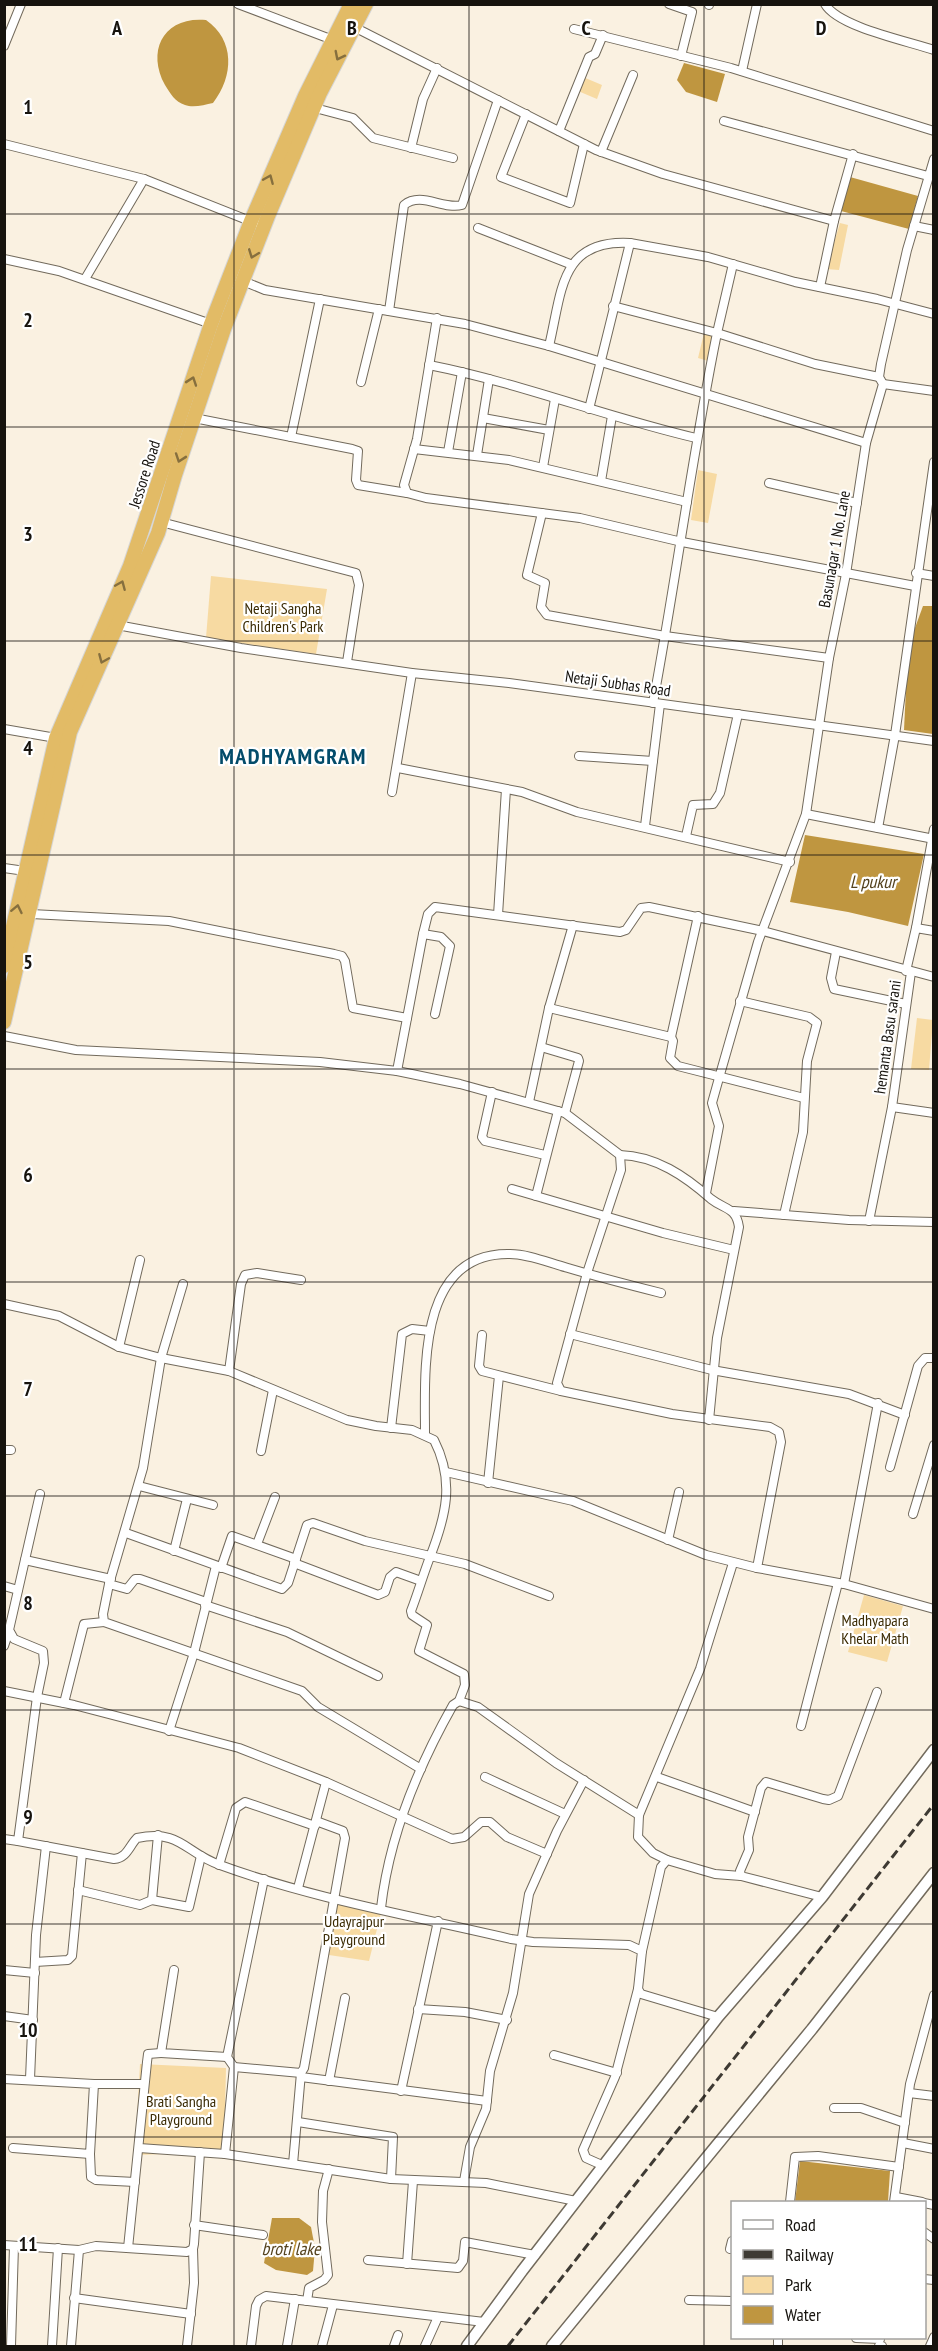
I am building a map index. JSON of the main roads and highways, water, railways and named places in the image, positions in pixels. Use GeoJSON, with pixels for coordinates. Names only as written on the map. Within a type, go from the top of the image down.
{"type":"FeatureCollection","features":[{"type":"Feature","properties":{"kind":"highway","name":"Jessore Road"},"geometry":{"type":"LineString","coordinates":[[4,966],[56,738],[130,566],[211,324],[257,224],[305,96],[351,4]]}},
{"type":"Feature","properties":{"kind":"highway"},"geometry":{"type":"LineString","coordinates":[[4,1022],[30,914],[64,749],[161,522],[194,418],[243,281],[257,224],[366,4]]}},
{"type":"Feature","properties":{"kind":"water"},"geometry":{"type":"Polygon","coordinates":[[[191,20],[206,20],[222,38],[226,48],[228,70],[220,93],[213,103],[188,106],[181,104],[165,85],[157,60],[159,48],[163,38],[179,24],[191,20]]]}},
{"type":"Feature","properties":{"kind":"water"},"geometry":{"type":"Polygon","coordinates":[[[684,63],[725,74],[717,102],[686,92],[677,80],[684,63]]]}},
{"type":"Feature","properties":{"kind":"water"},"geometry":{"type":"Polygon","coordinates":[[[850,177],[918,196],[909,229],[841,211],[850,177]]]}},
{"type":"Feature","properties":{"kind":"water"},"geometry":{"type":"Polygon","coordinates":[[[923,606],[933,606],[933,734],[904,730],[908,647],[923,606]]]}},
{"type":"Feature","properties":{"kind":"water","name":"L pukur"},"geometry":{"type":"Polygon","coordinates":[[[805,835],[924,854],[908,926],[790,902],[805,835]]]}},
{"type":"Feature","properties":{"kind":"water"},"geometry":{"type":"Polygon","coordinates":[[[800,2161],[890,2171],[888,2201],[795,2201],[800,2161]]]}},
{"type":"Feature","properties":{"kind":"water","name":"broti lake"},"geometry":{"type":"Polygon","coordinates":[[[272,2218],[299,2218],[311,2227],[315,2248],[313,2271],[307,2275],[276,2270],[264,2263],[272,2218]]]}},
{"type":"Feature","properties":{"kind":"railway"},"geometry":{"type":"LineString","coordinates":[[508,2346],[934,1804]]}},
{"type":"Feature","properties":{"kind":"district","name":"MADHYAMGRAM"},"geometry":{"type":"Point","coordinates":[293,756]}},
{"type":"Feature","properties":{"kind":"park label","name":"Netaji Sangha Children's Park"},"geometry":{"type":"Point","coordinates":[283,617]}},
{"type":"Feature","properties":{"kind":"park label","name":"Madhyapara Khelar Math"},"geometry":{"type":"Point","coordinates":[875,1629]}},
{"type":"Feature","properties":{"kind":"park label","name":"Udayrajpur Playground"},"geometry":{"type":"Point","coordinates":[354,1930]}},
{"type":"Feature","properties":{"kind":"park label","name":"Brati Sangha Playground"},"geometry":{"type":"Point","coordinates":[181,2110]}}]}
